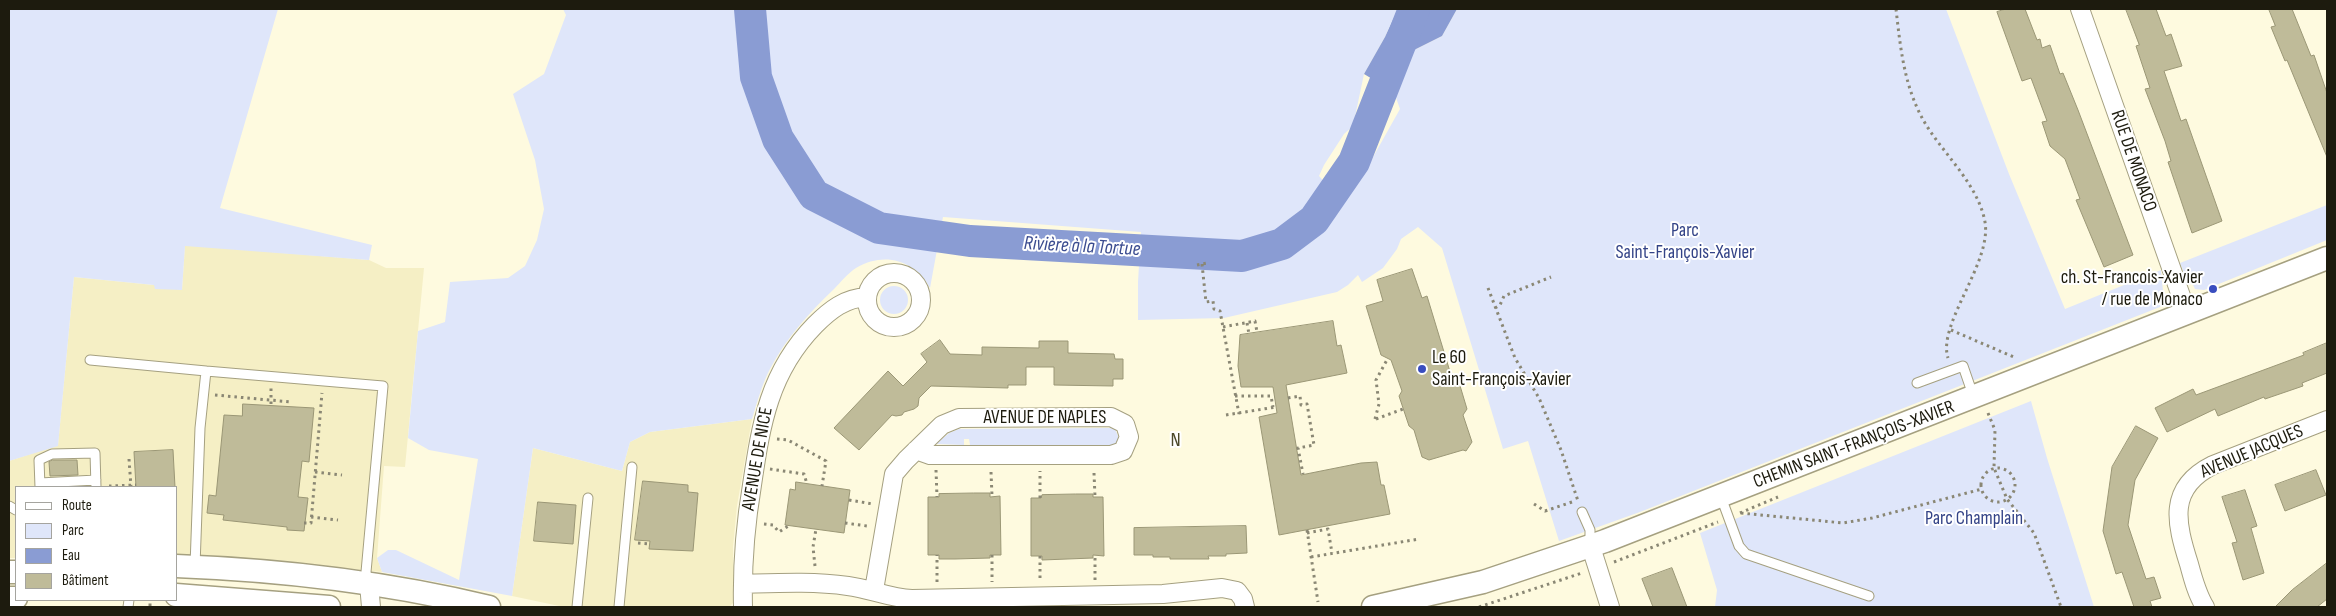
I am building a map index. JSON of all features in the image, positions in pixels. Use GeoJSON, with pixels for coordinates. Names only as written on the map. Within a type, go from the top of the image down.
{"type":"FeatureCollection","features":[{"type":"Feature","properties":{"kind":"street","name":"RUE DE MONACO"},"geometry":{"type":"LineString","coordinates":[[2080,9],[2187,314]]}},
{"type":"Feature","properties":{"kind":"street","name":"CHEMIN SAINT-FRANÇOIS-XAVIER"},"geometry":{"type":"LineString","coordinates":[[1373,607],[1483,582],[1591,547],[1721,496],[1981,406],[2187,314],[2327,258]]}},
{"type":"Feature","properties":{"kind":"street","name":"AVENUE DE NICE"},"geometry":{"type":"LineString","coordinates":[[743,607],[743,551],[746,522],[765,410],[773,387],[800,343],[824,317],[840,304],[853,299],[867,297]]}},
{"type":"Feature","properties":{"kind":"street","name":"AVENUE DE NAPLES"},"geometry":{"type":"LineString","coordinates":[[874,590],[894,474],[916,450],[942,425],[955,418],[1112,418],[1122,422],[1128,428],[1129,434],[1129,440],[1125,449],[1118,454],[936,455],[924,454],[916,450]]}},
{"type":"Feature","properties":{"kind":"street","name":"AVENUE JACQUES"},"geometry":{"type":"LineString","coordinates":[[2205,607],[2195,586],[2178,526],[2180,502],[2187,484],[2200,471],[2213,465],[2327,420]]}},
{"type":"Feature","properties":{"kind":"street"},"geometry":{"type":"LineString","coordinates":[[1591,547],[1610,607]]}},
{"type":"Feature","properties":{"kind":"street"},"geometry":{"type":"LineString","coordinates":[[185,566],[279,572],[369,584],[453,598],[489,607]]}},
{"type":"Feature","properties":{"kind":"street"},"geometry":{"type":"LineString","coordinates":[[369,584],[371,607]]}},
{"type":"Feature","properties":{"kind":"street"},"geometry":{"type":"LineString","coordinates":[[743,584],[845,585],[874,590],[902,598],[1163,594],[1222,588],[1236,591],[1243,599],[1244,607]]}},
{"type":"Feature","properties":{"kind":"street"},"geometry":{"type":"LineString","coordinates":[[178,595],[239,603],[328,607]]}},
{"type":"Feature","properties":{"kind":"lane"},"geometry":{"type":"LineString","coordinates":[[90,360],[383,386],[366,572],[369,584]]}},
{"type":"Feature","properties":{"kind":"lane"},"geometry":{"type":"LineString","coordinates":[[1917,383],[1963,366],[1981,406]]}},
{"type":"Feature","properties":{"kind":"lane"},"geometry":{"type":"LineString","coordinates":[[185,566],[206,371]]}},
{"type":"Feature","properties":{"kind":"lane"},"geometry":{"type":"LineString","coordinates":[[95,453],[96,485],[40,485],[39,460],[52,454],[95,453]]}},
{"type":"Feature","properties":{"kind":"lane"},"geometry":{"type":"LineString","coordinates":[[619,607],[632,467]]}},
{"type":"Feature","properties":{"kind":"lane"},"geometry":{"type":"LineString","coordinates":[[1721,496],[1739,546],[1746,554],[1869,596]]}},
{"type":"Feature","properties":{"kind":"lane"},"geometry":{"type":"LineString","coordinates":[[577,607],[588,498]]}},
{"type":"Feature","properties":{"kind":"lane"},"geometry":{"type":"LineString","coordinates":[[1582,512],[1590,530],[1591,547]]}},
{"type":"Feature","properties":{"kind":"path"},"geometry":{"type":"LineString","coordinates":[[1896,9],[1901,60],[1914,101],[1929,130],[1971,188],[1985,221],[1986,236],[1983,251],[1950,330],[1945,350]]}},
{"type":"Feature","properties":{"kind":"path"},"geometry":{"type":"LineString","coordinates":[[1197,265],[1207,263]]}},
{"type":"Feature","properties":{"kind":"path"},"geometry":{"type":"LineString","coordinates":[[1202,264],[1206,302],[1213,301],[1214,309],[1220,311],[1239,414]]}},
{"type":"Feature","properties":{"kind":"path"},"geometry":{"type":"LineString","coordinates":[[1495,308],[1500,305],[1504,296],[1551,277]]}},
{"type":"Feature","properties":{"kind":"path"},"geometry":{"type":"LineString","coordinates":[[1488,288],[1515,358],[1539,398],[1561,450],[1582,512]]}},
{"type":"Feature","properties":{"kind":"path"},"geometry":{"type":"LineString","coordinates":[[1223,327],[1255,321],[1257,332]]}},
{"type":"Feature","properties":{"kind":"path"},"geometry":{"type":"LineString","coordinates":[[1247,322],[1249,334]]}},
{"type":"Feature","properties":{"kind":"path"},"geometry":{"type":"LineString","coordinates":[[1950,330],[2015,356],[2020,365]]}},
{"type":"Feature","properties":{"kind":"path"},"geometry":{"type":"LineString","coordinates":[[1388,358],[1376,380],[1379,404],[1375,419],[1403,409]]}},
{"type":"Feature","properties":{"kind":"path"},"geometry":{"type":"LineString","coordinates":[[304,523],[311,522],[322,389]]}},
{"type":"Feature","properties":{"kind":"path"},"geometry":{"type":"LineString","coordinates":[[214,395],[271,402],[291,402]]}},
{"type":"Feature","properties":{"kind":"path"},"geometry":{"type":"LineString","coordinates":[[1226,415],[1274,407],[1270,396],[1236,396]]}},
{"type":"Feature","properties":{"kind":"path"},"geometry":{"type":"LineString","coordinates":[[1288,398],[1300,396],[1301,405],[1307,404],[1314,445],[1298,448],[1303,474]]}},
{"type":"Feature","properties":{"kind":"path"},"geometry":{"type":"LineString","coordinates":[[1981,406],[1995,436],[1994,468],[2007,499],[2021,514],[2034,533],[2061,607]]}},
{"type":"Feature","properties":{"kind":"path"},"geometry":{"type":"LineString","coordinates":[[1311,427],[1316,426]]}},
{"type":"Feature","properties":{"kind":"path"},"geometry":{"type":"LineString","coordinates":[[760,436],[788,440],[826,461],[822,486]]}},
{"type":"Feature","properties":{"kind":"path"},"geometry":{"type":"LineString","coordinates":[[936,455],[937,497]]}},
{"type":"Feature","properties":{"kind":"path"},"geometry":{"type":"LineString","coordinates":[[991,455],[992,496]]}},
{"type":"Feature","properties":{"kind":"path"},"geometry":{"type":"LineString","coordinates":[[1040,455],[1040,498]]}},
{"type":"Feature","properties":{"kind":"path"},"geometry":{"type":"LineString","coordinates":[[1094,455],[1095,497]]}},
{"type":"Feature","properties":{"kind":"path"},"geometry":{"type":"LineString","coordinates":[[129,458],[131,486]]}},
{"type":"Feature","properties":{"kind":"path"},"geometry":{"type":"LineString","coordinates":[[754,467],[804,474],[807,484]]}},
{"type":"Feature","properties":{"kind":"path"},"geometry":{"type":"LineString","coordinates":[[1994,468],[2004,469],[2014,478],[2013,492],[2007,499],[2001,501],[1991,500],[1982,489],[1984,476],[1994,468]]}},
{"type":"Feature","properties":{"kind":"path"},"geometry":{"type":"LineString","coordinates":[[315,472],[342,474]]}},
{"type":"Feature","properties":{"kind":"path"},"geometry":{"type":"LineString","coordinates":[[96,485],[131,486],[136,484]]}},
{"type":"Feature","properties":{"kind":"path"},"geometry":{"type":"LineString","coordinates":[[1740,513],[1843,523],[1872,518],[1982,489]]}},
{"type":"Feature","properties":{"kind":"path"},"geometry":{"type":"LineString","coordinates":[[848,500],[888,506]]}},
{"type":"Feature","properties":{"kind":"path"},"geometry":{"type":"LineString","coordinates":[[1534,504],[1545,511],[1578,500]]}},
{"type":"Feature","properties":{"kind":"path"},"geometry":{"type":"LineString","coordinates":[[308,501],[312,502]]}},
{"type":"Feature","properties":{"kind":"path"},"geometry":{"type":"LineString","coordinates":[[311,517],[338,520]]}},
{"type":"Feature","properties":{"kind":"path"},"geometry":{"type":"LineString","coordinates":[[746,522],[773,525],[779,532],[790,525]]}},
{"type":"Feature","properties":{"kind":"path"},"geometry":{"type":"LineString","coordinates":[[1623,559],[1719,522]]}},
{"type":"Feature","properties":{"kind":"path"},"geometry":{"type":"LineString","coordinates":[[845,523],[885,529]]}},
{"type":"Feature","properties":{"kind":"path"},"geometry":{"type":"LineString","coordinates":[[815,584],[816,558],[813,547],[816,529]]}},
{"type":"Feature","properties":{"kind":"path"},"geometry":{"type":"LineString","coordinates":[[1318,602],[1307,531],[1328,529],[1332,553]]}},
{"type":"Feature","properties":{"kind":"path"},"geometry":{"type":"LineString","coordinates":[[1311,557],[1407,539],[1419,539]]}},
{"type":"Feature","properties":{"kind":"path"},"geometry":{"type":"LineString","coordinates":[[634,542],[650,544]]}},
{"type":"Feature","properties":{"kind":"path"},"geometry":{"type":"LineString","coordinates":[[937,555],[937,598]]}},
{"type":"Feature","properties":{"kind":"path"},"geometry":{"type":"LineString","coordinates":[[992,555],[992,597]]}},
{"type":"Feature","properties":{"kind":"path"},"geometry":{"type":"LineString","coordinates":[[1040,556],[1040,597]]}},
{"type":"Feature","properties":{"kind":"path"},"geometry":{"type":"LineString","coordinates":[[1094,596],[1095,556]]}},
{"type":"Feature","properties":{"kind":"path"},"geometry":{"type":"LineString","coordinates":[[1479,607],[1573,576]]}},
{"type":"Feature","properties":{"kind":"shaded area"},"geometry":{"type":"Polygon","coordinates":[[[185,245],[369,260],[386,268],[424,268],[405,467],[384,466],[377,558],[382,572],[178,554],[178,486],[15,486],[15,558],[9,558],[9,461],[58,445],[74,277],[154,285],[182,290],[185,245]]]}},
{"type":"Feature","properties":{"kind":"shaded area"},"geometry":{"type":"Polygon","coordinates":[[[752,419],[737,506],[733,547],[734,602],[729,607],[564,607],[512,596],[533,448],[622,471],[630,442],[650,432],[752,419]]]}},
{"type":"Feature","properties":{"kind":"green space"},"geometry":{"type":"Polygon","coordinates":[[[9,9],[278,9],[220,208],[372,245],[369,260],[185,246],[182,290],[155,289],[154,285],[74,277],[58,446],[9,461],[9,9]]]}},
{"type":"Feature","properties":{"kind":"green space","name":"Parc Saint-François-Xavier"},"geometry":{"type":"Polygon","coordinates":[[[563,9],[1398,9],[1364,74],[1353,126],[1344,134],[1319,176],[1343,202],[1368,166],[1400,109],[1394,92],[1414,50],[1442,36],[1457,9],[1946,9],[2009,174],[2065,309],[2161,270],[2164,302],[2160,307],[1640,512],[1559,541],[1528,441],[1503,449],[1442,248],[1418,227],[1401,239],[1397,249],[1383,268],[1362,282],[1358,275],[1337,292],[1224,318],[1138,320],[1141,232],[943,217],[930,288],[924,278],[916,271],[898,261],[888,259],[877,260],[853,270],[807,317],[783,347],[767,375],[752,419],[650,432],[630,442],[622,471],[533,448],[512,596],[382,572],[377,558],[388,550],[396,550],[459,580],[478,459],[429,450],[408,438],[418,331],[445,322],[450,282],[508,278],[525,266],[537,240],[544,209],[535,160],[513,94],[544,74],[566,15],[563,9]]]}},
{"type":"Feature","properties":{"kind":"green space"},"geometry":{"type":"Polygon","coordinates":[[[2327,205],[2327,240],[2204,290],[2195,289],[2188,274],[2184,273],[2180,263],[2327,205]]]}},
{"type":"Feature","properties":{"kind":"green space"},"geometry":{"type":"Polygon","coordinates":[[[894,286],[904,290],[908,300],[904,310],[894,314],[884,310],[880,300],[884,290],[894,286]]]}},
{"type":"Feature","properties":{"kind":"green space","name":"Parc Champlain"},"geometry":{"type":"Polygon","coordinates":[[[2031,401],[2094,607],[1715,607],[1717,590],[1700,533],[2031,401]]]}},
{"type":"Feature","properties":{"kind":"green space"},"geometry":{"type":"Polygon","coordinates":[[[959,429],[1115,429],[1119,438],[1117,443],[1110,446],[970,445],[969,439],[964,439],[964,445],[936,444],[949,433],[959,429]]]}},
{"type":"Feature","properties":{"kind":"water"},"geometry":{"type":"Polygon","coordinates":[[[1398,9],[1457,9],[1442,36],[1414,50],[1394,92],[1364,74],[1398,9]]]}},
{"type":"Feature","properties":{"kind":"building"},"geometry":{"type":"Polygon","coordinates":[[[2006,9],[2025,9],[2037,40],[2040,39],[2042,48],[2050,45],[2060,74],[2063,73],[2078,110],[2133,255],[2104,267],[2076,200],[2080,199],[2065,159],[2050,146],[2042,122],[2047,121],[2031,78],[2022,81],[1997,12],[2006,9]]]}},
{"type":"Feature","properties":{"kind":"building"},"geometry":{"type":"Polygon","coordinates":[[[2126,9],[2156,9],[2166,36],[2171,34],[2182,66],[2164,71],[2181,121],[2186,119],[2222,221],[2192,233],[2168,162],[2171,161],[2165,141],[2145,89],[2150,88],[2136,46],[2139,45],[2126,9]]]}},
{"type":"Feature","properties":{"kind":"building"},"geometry":{"type":"Polygon","coordinates":[[[2269,9],[2292,9],[2311,56],[2314,55],[2327,93],[2327,157],[2287,60],[2285,61],[2271,27],[2275,26],[2269,9]]]}},
{"type":"Feature","properties":{"kind":"building","name":"Le 60 Saint-François-Xavier"},"geometry":{"type":"Polygon","coordinates":[[[1412,269],[1422,298],[1427,296],[1451,375],[1458,379],[1467,409],[1463,415],[1472,442],[1466,451],[1463,450],[1429,460],[1422,457],[1414,430],[1409,426],[1399,396],[1402,391],[1391,360],[1381,355],[1366,306],[1383,301],[1377,280],[1412,269]]]}},
{"type":"Feature","properties":{"kind":"building"},"geometry":{"type":"Polygon","coordinates":[[[1333,321],[1337,346],[1341,345],[1347,373],[1286,385],[1301,475],[1361,463],[1377,462],[1381,485],[1384,485],[1390,514],[1279,535],[1259,417],[1277,413],[1273,387],[1241,387],[1238,366],[1240,335],[1333,321]]]}},
{"type":"Feature","properties":{"kind":"building"},"geometry":{"type":"Polygon","coordinates":[[[940,340],[950,354],[982,355],[982,347],[1039,348],[1039,341],[1068,341],[1068,353],[1114,354],[1115,359],[1123,359],[1123,379],[1113,379],[1113,386],[1054,385],[1054,367],[1026,367],[1026,385],[1008,385],[1008,388],[931,386],[919,398],[918,406],[904,412],[902,415],[892,415],[859,450],[834,428],[888,371],[903,386],[927,362],[921,354],[940,340]]]}},
{"type":"Feature","properties":{"kind":"building"},"geometry":{"type":"Polygon","coordinates":[[[2327,343],[2327,373],[2302,383],[2303,386],[2265,399],[2264,397],[2218,416],[2215,409],[2167,432],[2155,408],[2193,389],[2196,395],[2304,355],[2303,353],[2327,343]]]}},
{"type":"Feature","properties":{"kind":"building"},"geometry":{"type":"Polygon","coordinates":[[[243,404],[314,408],[309,462],[302,461],[298,497],[308,498],[304,531],[287,530],[287,527],[223,520],[224,515],[207,513],[209,495],[216,496],[224,415],[242,416],[243,404]]]}},
{"type":"Feature","properties":{"kind":"building"},"geometry":{"type":"Polygon","coordinates":[[[2136,426],[2158,438],[2135,480],[2128,525],[2146,579],[2154,577],[2161,598],[2150,601],[2152,607],[2134,607],[2122,572],[2116,574],[2103,531],[2112,467],[2136,426]]]}},
{"type":"Feature","properties":{"kind":"building"},"geometry":{"type":"Polygon","coordinates":[[[173,450],[175,486],[136,486],[134,452],[173,450]]]}},
{"type":"Feature","properties":{"kind":"building"},"geometry":{"type":"Polygon","coordinates":[[[53,460],[77,460],[78,475],[50,476],[49,462],[53,460]]]}},
{"type":"Feature","properties":{"kind":"building"},"geometry":{"type":"Polygon","coordinates":[[[2316,470],[2326,495],[2285,511],[2275,485],[2316,470]]]}},
{"type":"Feature","properties":{"kind":"building"},"geometry":{"type":"Polygon","coordinates":[[[643,481],[688,485],[688,492],[698,493],[693,551],[649,549],[650,541],[635,540],[643,481]]]}},
{"type":"Feature","properties":{"kind":"building"},"geometry":{"type":"Polygon","coordinates":[[[796,482],[850,490],[844,533],[785,525],[790,489],[795,490],[796,482]]]}},
{"type":"Feature","properties":{"kind":"building"},"geometry":{"type":"Polygon","coordinates":[[[2245,490],[2257,526],[2251,528],[2264,573],[2243,580],[2232,543],[2237,542],[2222,497],[2245,490]]]}},
{"type":"Feature","properties":{"kind":"building"},"geometry":{"type":"Polygon","coordinates":[[[990,493],[990,497],[1000,496],[1001,555],[990,555],[990,558],[939,559],[939,555],[928,555],[928,497],[939,497],[939,494],[990,493]]]}},
{"type":"Feature","properties":{"kind":"building"},"geometry":{"type":"Polygon","coordinates":[[[1093,494],[1093,497],[1103,497],[1104,556],[1093,555],[1093,558],[1042,560],[1042,556],[1031,556],[1031,498],[1041,498],[1042,495],[1093,494]]]}},
{"type":"Feature","properties":{"kind":"building"},"geometry":{"type":"Polygon","coordinates":[[[538,502],[576,505],[573,544],[534,541],[538,502]]]}},
{"type":"Feature","properties":{"kind":"building"},"geometry":{"type":"Polygon","coordinates":[[[1246,526],[1247,553],[1208,556],[1209,559],[1170,559],[1170,557],[1153,557],[1153,555],[1134,555],[1134,528],[1246,526]]]}},
{"type":"Feature","properties":{"kind":"building"},"geometry":{"type":"Polygon","coordinates":[[[2327,563],[2327,599],[2317,607],[2275,607],[2292,590],[2327,563]]]}},
{"type":"Feature","properties":{"kind":"building"},"geometry":{"type":"Polygon","coordinates":[[[1672,568],[1687,607],[1653,607],[1642,579],[1672,568]]]}},
{"type":"Feature","properties":{"kind":"waterway","name":"Rivière à la Tortue"},"geometry":{"type":"LineString","coordinates":[[750,9],[756,77],[778,139],[814,195],[879,228],[970,241],[1242,256],[1282,244],[1314,220],[1354,162],[1414,9]]}},
{"type":"Feature","properties":{"kind":"place","name":"ch. St-Francois-Xavier / rue de Monaco"},"geometry":{"type":"Point","coordinates":[2213,289]}},
{"type":"Feature","properties":{"kind":"place","name":"Le 60 Saint-François-Xavier"},"geometry":{"type":"Point","coordinates":[1422,369]}},
{"type":"Feature","properties":{"kind":"district","name":"N"},"geometry":{"type":"Point","coordinates":[1176,441]}}]}
